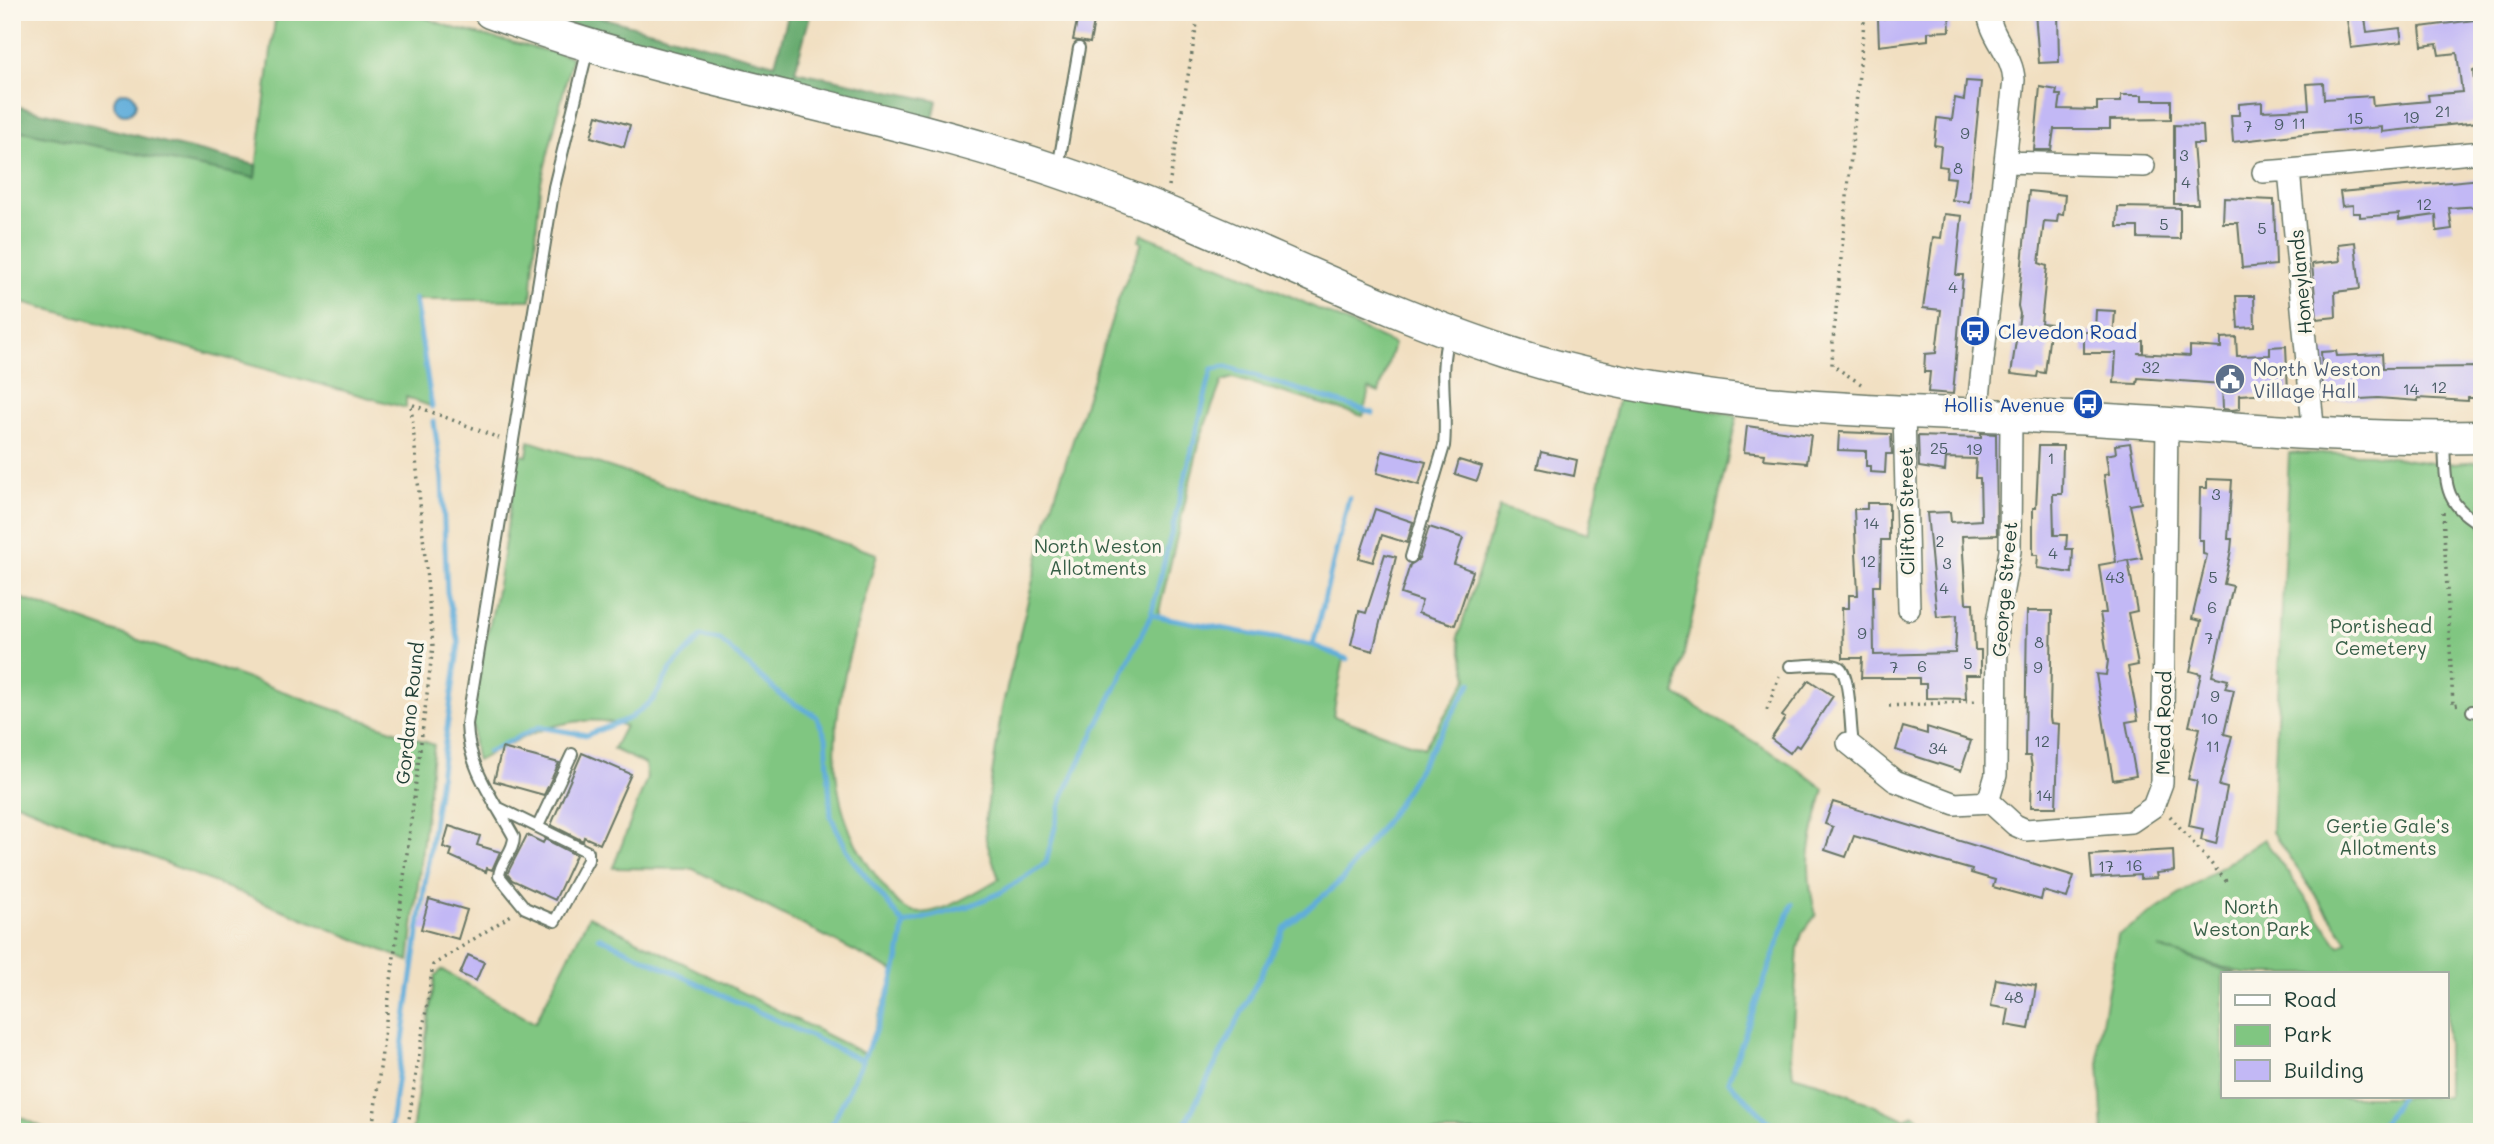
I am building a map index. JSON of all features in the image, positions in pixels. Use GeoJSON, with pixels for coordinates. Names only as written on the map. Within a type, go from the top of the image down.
{"type":"FeatureCollection","features":[{"type":"Feature","properties":{"kind":"main road"},"geometry":{"type":"LineString","coordinates":[[490,12],[589,44],[919,131],[1057,171],[1507,352],[1654,389],[1890,411],[2167,424],[2314,436],[2482,437]]}},
{"type":"Feature","properties":{"kind":"street"},"geometry":{"type":"LineString","coordinates":[[1977,415],[2014,72],[1992,33],[1988,12]]}},
{"type":"Feature","properties":{"kind":"street"},"geometry":{"type":"LineString","coordinates":[[2263,172],[2482,152]]}},
{"type":"Feature","properties":{"kind":"street"},"geometry":{"type":"LineString","coordinates":[[2006,162],[2144,165]]}},
{"type":"Feature","properties":{"kind":"street","name":"Honeylands"},"geometry":{"type":"LineString","coordinates":[[2289,170],[2314,436]]}},
{"type":"Feature","properties":{"kind":"street","name":"Clifton Street"},"geometry":{"type":"LineString","coordinates":[[1890,411],[1910,612]]}},
{"type":"Feature","properties":{"kind":"street","name":"George Street"},"geometry":{"type":"LineString","coordinates":[[1988,802],[1996,775],[1997,622],[2010,551],[2011,417]]}},
{"type":"Feature","properties":{"kind":"street","name":"Mead Road"},"geometry":{"type":"LineString","coordinates":[[1988,802],[2015,825],[2030,830],[2131,822],[2147,813],[2158,801],[2162,783],[2167,424]]}},
{"type":"Feature","properties":{"kind":"street"},"geometry":{"type":"LineString","coordinates":[[1845,744],[1895,781],[1955,804],[1988,802]]}},
{"type":"Feature","properties":{"kind":"lane"},"geometry":{"type":"LineString","coordinates":[[495,806],[584,848],[588,860],[555,920],[530,911],[499,874],[514,842],[495,806],[471,753],[467,724],[554,187],[589,44]]}},
{"type":"Feature","properties":{"kind":"lane"},"geometry":{"type":"LineString","coordinates":[[1057,171],[1079,48]]}},
{"type":"Feature","properties":{"kind":"lane"},"geometry":{"type":"LineString","coordinates":[[1412,556],[1444,446],[1446,427],[1442,365],[1450,331]]}},
{"type":"Feature","properties":{"kind":"lane"},"geometry":{"type":"LineString","coordinates":[[2444,438],[2450,496],[2463,515],[2482,525]]}},
{"type":"Feature","properties":{"kind":"lane"},"geometry":{"type":"LineString","coordinates":[[1790,666],[1834,665],[1842,669],[1846,680],[1845,744]]}},
{"type":"Feature","properties":{"kind":"lane"},"geometry":{"type":"LineString","coordinates":[[538,826],[572,754]]}},
{"type":"Feature","properties":{"kind":"path"},"geometry":{"type":"LineString","coordinates":[[1164,212],[1199,12]]}},
{"type":"Feature","properties":{"kind":"path"},"geometry":{"type":"LineString","coordinates":[[1866,12],[1832,365],[1839,372],[1858,381],[1868,394],[1890,411]]}},
{"type":"Feature","properties":{"kind":"path","name":"Gordano Round"},"geometry":{"type":"LineString","coordinates":[[372,1132],[433,646],[411,404],[512,443]]}},
{"type":"Feature","properties":{"kind":"path"},"geometry":{"type":"LineString","coordinates":[[2443,507],[2453,705],[2471,704],[2477,712]]}},
{"type":"Feature","properties":{"kind":"path"},"geometry":{"type":"LineString","coordinates":[[1767,710],[1782,668],[1790,666]]}},
{"type":"Feature","properties":{"kind":"path"},"geometry":{"type":"LineString","coordinates":[[1889,706],[1998,699]]}},
{"type":"Feature","properties":{"kind":"path"},"geometry":{"type":"LineString","coordinates":[[2158,801],[2227,882]]}},
{"type":"Feature","properties":{"kind":"path"},"geometry":{"type":"LineString","coordinates":[[408,1132],[433,965],[463,949],[486,929],[511,918],[522,904]]}},
{"type":"Feature","properties":{"kind":"green space"},"geometry":{"type":"Polygon","coordinates":[[[276,12],[410,12],[453,28],[572,57],[540,186],[531,300],[415,300],[432,407],[406,397],[406,408],[12,299],[12,129],[255,177],[276,12]]]}},
{"type":"Feature","properties":{"kind":"green space"},"geometry":{"type":"Polygon","coordinates":[[[525,12],[581,12],[775,64],[789,12],[811,12],[795,71],[937,101],[932,123],[525,12]]]}},
{"type":"Feature","properties":{"kind":"green space"},"geometry":{"type":"Polygon","coordinates":[[[12,105],[256,165],[255,178],[12,129],[12,105]]]}},
{"type":"Feature","properties":{"kind":"green space","name":"North Weston Allotments"},"geometry":{"type":"Polygon","coordinates":[[[1142,234],[1262,283],[1394,344],[1379,393],[1369,389],[1363,416],[1233,378],[1222,381],[1201,436],[1158,616],[1313,645],[1344,658],[1333,716],[1424,748],[1468,678],[1458,637],[1499,507],[1588,534],[1620,391],[1737,416],[1675,694],[1791,764],[1824,789],[1812,837],[1809,865],[1816,915],[1802,933],[1798,948],[1791,1056],[1793,1075],[1824,1084],[1905,1119],[1914,1115],[1940,1132],[412,1132],[435,976],[442,970],[535,1023],[589,916],[865,1054],[895,972],[693,869],[613,868],[647,778],[645,764],[613,749],[625,726],[587,720],[568,723],[530,735],[477,761],[473,720],[478,676],[497,590],[517,461],[521,455],[527,456],[529,441],[877,554],[844,677],[837,719],[835,760],[840,800],[853,839],[893,898],[905,909],[915,912],[940,909],[999,879],[986,840],[985,822],[1002,708],[1048,518],[1119,297],[1142,243],[1139,241],[1142,234]]]}},
{"type":"Feature","properties":{"kind":"green space"},"geometry":{"type":"Polygon","coordinates":[[[2289,453],[2370,454],[2438,464],[2482,461],[2482,1132],[2103,1132],[2098,1044],[2118,935],[2264,839],[2339,946],[2347,941],[2272,832],[2289,453]]]}},
{"type":"Feature","properties":{"kind":"green space"},"geometry":{"type":"Polygon","coordinates":[[[12,595],[434,745],[409,961],[12,801],[12,595]]]}},
{"type":"Feature","properties":{"kind":"green space"},"geometry":{"type":"Polygon","coordinates":[[[12,1113],[52,1132],[12,1132],[12,1113]]]}},
{"type":"Feature","properties":{"kind":"water"},"geometry":{"type":"Polygon","coordinates":[[[125,92],[133,95],[136,103],[133,111],[125,114],[117,111],[114,103],[117,95],[125,92]]]}},
{"type":"Feature","properties":{"kind":"building"},"geometry":{"type":"Polygon","coordinates":[[[1079,12],[1096,12],[1090,43],[1073,40],[1079,12]]]}},
{"type":"Feature","properties":{"kind":"building"},"geometry":{"type":"Polygon","coordinates":[[[1949,12],[1950,31],[1928,32],[1928,40],[1879,46],[1878,19],[1949,12]]]}},
{"type":"Feature","properties":{"kind":"building"},"geometry":{"type":"Polygon","coordinates":[[[2035,12],[2058,12],[2059,62],[2039,63],[2035,12]]]}},
{"type":"Feature","properties":{"kind":"building"},"geometry":{"type":"Polygon","coordinates":[[[2346,12],[2364,12],[2367,32],[2400,28],[2402,42],[2351,48],[2346,12]]]}},
{"type":"Feature","properties":{"kind":"building"},"geometry":{"type":"Polygon","coordinates":[[[2482,19],[2482,67],[2473,71],[2478,122],[2382,132],[2382,127],[2233,142],[2231,115],[2239,115],[2239,104],[2262,102],[2262,111],[2309,109],[2307,84],[2323,83],[2324,99],[2372,96],[2373,106],[2429,101],[2428,95],[2462,92],[2457,53],[2439,55],[2437,44],[2422,46],[2420,27],[2482,19]]]}},
{"type":"Feature","properties":{"kind":"building"},"geometry":{"type":"Polygon","coordinates":[[[1966,81],[1981,82],[1969,202],[1952,200],[1955,178],[1946,177],[1947,167],[1939,166],[1941,146],[1934,145],[1937,118],[1952,120],[1955,98],[1964,100],[1966,81]]]}},
{"type":"Feature","properties":{"kind":"building"},"geometry":{"type":"Polygon","coordinates":[[[2040,87],[2057,90],[2056,95],[2061,95],[2059,109],[2097,110],[2097,102],[2121,102],[2121,95],[2142,95],[2142,100],[2171,100],[2171,119],[2110,120],[2110,129],[2054,129],[2051,150],[2034,150],[2040,87]]]}},
{"type":"Feature","properties":{"kind":"building"},"geometry":{"type":"Polygon","coordinates":[[[597,115],[630,125],[624,147],[591,137],[597,115]]]}},
{"type":"Feature","properties":{"kind":"building"},"geometry":{"type":"Polygon","coordinates":[[[2174,125],[2203,126],[2204,144],[2193,144],[2198,204],[2174,204],[2174,125]]]}},
{"type":"Feature","properties":{"kind":"building"},"geometry":{"type":"Polygon","coordinates":[[[2482,179],[2482,206],[2449,208],[2452,229],[2437,231],[2436,215],[2399,220],[2399,214],[2360,217],[2360,213],[2353,213],[2353,205],[2342,206],[2340,192],[2482,179]]]}},
{"type":"Feature","properties":{"kind":"building"},"geometry":{"type":"Polygon","coordinates":[[[2029,191],[2065,195],[2063,215],[2058,214],[2057,222],[2044,221],[2039,263],[2047,266],[2041,323],[2051,324],[2045,373],[2038,372],[2037,377],[2011,374],[2020,314],[2018,306],[2029,191]]]}},
{"type":"Feature","properties":{"kind":"building"},"geometry":{"type":"Polygon","coordinates":[[[2224,198],[2274,200],[2276,265],[2242,268],[2238,223],[2223,223],[2224,198]]]}},
{"type":"Feature","properties":{"kind":"building"},"geometry":{"type":"Polygon","coordinates":[[[2118,207],[2180,208],[2180,239],[2138,238],[2138,227],[2117,227],[2118,207]]]}},
{"type":"Feature","properties":{"kind":"building"},"geometry":{"type":"Polygon","coordinates":[[[1944,214],[1962,216],[1956,275],[1963,275],[1953,394],[1928,392],[1930,372],[1924,372],[1925,354],[1936,353],[1941,310],[1923,308],[1933,237],[1941,238],[1944,214]]]}},
{"type":"Feature","properties":{"kind":"building"},"geometry":{"type":"Polygon","coordinates":[[[2355,242],[2360,289],[2335,292],[2336,317],[2317,319],[2312,264],[2340,261],[2338,244],[2355,242]]]}},
{"type":"Feature","properties":{"kind":"building"},"geometry":{"type":"Polygon","coordinates":[[[2236,296],[2254,296],[2255,327],[2238,328],[2236,296]]]}},
{"type":"Feature","properties":{"kind":"building"},"geometry":{"type":"Polygon","coordinates":[[[2096,310],[2115,311],[2113,339],[2143,341],[2143,353],[2137,353],[2190,356],[2190,346],[2221,348],[2221,338],[2236,337],[2237,356],[2270,355],[2270,347],[2286,346],[2288,392],[2240,395],[2240,409],[2232,410],[2223,409],[2222,384],[2138,378],[2137,384],[2114,383],[2116,353],[2084,353],[2084,332],[2095,332],[2096,310]]]}},
{"type":"Feature","properties":{"kind":"building"},"geometry":{"type":"Polygon","coordinates":[[[2336,351],[2337,356],[2382,354],[2383,368],[2482,367],[2482,398],[2468,398],[2468,401],[2378,398],[2324,401],[2321,352],[2336,351]]]}},
{"type":"Feature","properties":{"kind":"building"},"geometry":{"type":"Polygon","coordinates":[[[1747,426],[1811,435],[1807,463],[1764,459],[1765,454],[1744,452],[1747,426]]]}},
{"type":"Feature","properties":{"kind":"building"},"geometry":{"type":"Polygon","coordinates":[[[1839,432],[1891,434],[1892,454],[1886,454],[1885,473],[1870,472],[1870,466],[1866,466],[1866,451],[1838,450],[1839,432]]]}},
{"type":"Feature","properties":{"kind":"building"},"geometry":{"type":"Polygon","coordinates":[[[1981,433],[1996,434],[1997,535],[1962,536],[1966,603],[1973,603],[1975,650],[1981,650],[1981,675],[1965,675],[1966,699],[1926,698],[1926,684],[1919,684],[1919,678],[1861,678],[1862,658],[1843,658],[1842,608],[1849,608],[1849,595],[1858,595],[1854,509],[1867,509],[1867,503],[1889,503],[1889,540],[1881,540],[1880,586],[1873,586],[1874,655],[1955,653],[1957,615],[1937,617],[1927,513],[1950,512],[1951,522],[1981,520],[1980,478],[1975,478],[1976,459],[1946,458],[1945,471],[1919,467],[1918,436],[1981,438],[1981,433]]]}},
{"type":"Feature","properties":{"kind":"building"},"geometry":{"type":"Polygon","coordinates":[[[2130,443],[2141,503],[2130,505],[2142,558],[2128,560],[2137,611],[2128,613],[2138,665],[2128,667],[2138,720],[2126,722],[2136,776],[2113,780],[2096,674],[2106,675],[2108,661],[2100,613],[2106,613],[2099,565],[2116,562],[2104,475],[2109,474],[2106,455],[2116,453],[2115,445],[2130,443]]]}},
{"type":"Feature","properties":{"kind":"building"},"geometry":{"type":"Polygon","coordinates":[[[2039,446],[2063,446],[2062,494],[2053,494],[2054,535],[2067,535],[2066,549],[2073,549],[2072,573],[2037,568],[2038,555],[2033,555],[2033,508],[2036,508],[2039,446]]]}},
{"type":"Feature","properties":{"kind":"building"},"geometry":{"type":"Polygon","coordinates":[[[1382,451],[1426,462],[1419,485],[1377,473],[1382,451]]]}},
{"type":"Feature","properties":{"kind":"building"},"geometry":{"type":"Polygon","coordinates":[[[1541,452],[1577,460],[1574,476],[1537,468],[1541,452]]]}},
{"type":"Feature","properties":{"kind":"building"},"geometry":{"type":"Polygon","coordinates":[[[1459,460],[1482,467],[1477,481],[1455,474],[1459,460]]]}},
{"type":"Feature","properties":{"kind":"building"},"geometry":{"type":"Polygon","coordinates":[[[2207,479],[2232,480],[2228,539],[2232,539],[2224,584],[2233,586],[2212,676],[2228,680],[2225,688],[2234,690],[2224,734],[2232,736],[2219,786],[2227,788],[2216,844],[2201,840],[2203,829],[2189,826],[2197,781],[2188,779],[2200,728],[2189,726],[2201,674],[2190,671],[2201,621],[2192,619],[2207,555],[2203,554],[2203,540],[2199,540],[2200,488],[2207,488],[2207,479]]]}},
{"type":"Feature","properties":{"kind":"building"},"geometry":{"type":"Polygon","coordinates":[[[1375,509],[1413,522],[1407,543],[1382,535],[1373,562],[1359,558],[1375,509]]]}},
{"type":"Feature","properties":{"kind":"building"},"geometry":{"type":"Polygon","coordinates":[[[1429,527],[1463,538],[1454,564],[1473,571],[1455,625],[1418,613],[1422,601],[1401,594],[1410,565],[1419,559],[1429,527]]]}},
{"type":"Feature","properties":{"kind":"building"},"geometry":{"type":"Polygon","coordinates":[[[1385,554],[1396,557],[1373,651],[1351,645],[1359,611],[1366,613],[1385,554]]]}},
{"type":"Feature","properties":{"kind":"building"},"geometry":{"type":"Polygon","coordinates":[[[2027,611],[2052,611],[2050,718],[2051,723],[2059,724],[2056,807],[2031,807],[2032,767],[2030,756],[2025,756],[2027,611]]]}},
{"type":"Feature","properties":{"kind":"building"},"geometry":{"type":"Polygon","coordinates":[[[1809,680],[1833,696],[1799,747],[1796,745],[1790,753],[1771,739],[1785,718],[1782,716],[1809,680]]]}},
{"type":"Feature","properties":{"kind":"building"},"geometry":{"type":"Polygon","coordinates":[[[1903,727],[1927,734],[1927,727],[1971,741],[1961,771],[1896,750],[1903,727]]]}},
{"type":"Feature","properties":{"kind":"building"},"geometry":{"type":"Polygon","coordinates":[[[502,748],[559,763],[544,795],[494,781],[502,748]]]}},
{"type":"Feature","properties":{"kind":"building"},"geometry":{"type":"Polygon","coordinates":[[[582,753],[631,774],[600,844],[584,837],[583,841],[551,825],[582,753]]]}},
{"type":"Feature","properties":{"kind":"building"},"geometry":{"type":"Polygon","coordinates":[[[1833,802],[2074,876],[2067,898],[2043,891],[2041,900],[1993,887],[1995,880],[1971,873],[1972,870],[1854,836],[1846,857],[1825,850],[1833,827],[1825,824],[1833,802]]]}},
{"type":"Feature","properties":{"kind":"building"},"geometry":{"type":"Polygon","coordinates":[[[449,826],[480,836],[477,845],[500,852],[492,870],[487,868],[486,872],[450,856],[452,850],[443,847],[449,826]]]}},
{"type":"Feature","properties":{"kind":"building"},"geometry":{"type":"Polygon","coordinates":[[[527,835],[543,843],[545,839],[576,855],[555,900],[512,880],[507,874],[527,835]]]}},
{"type":"Feature","properties":{"kind":"building"},"geometry":{"type":"Polygon","coordinates":[[[2173,850],[2174,871],[2156,873],[2157,878],[2140,879],[2140,875],[2092,878],[2090,855],[2173,850]]]}},
{"type":"Feature","properties":{"kind":"building"},"geometry":{"type":"Polygon","coordinates":[[[429,899],[467,910],[458,939],[421,929],[429,899]]]}},
{"type":"Feature","properties":{"kind":"building"},"geometry":{"type":"Polygon","coordinates":[[[468,955],[484,962],[476,981],[460,974],[468,955]]]}},
{"type":"Feature","properties":{"kind":"building"},"geometry":{"type":"Polygon","coordinates":[[[1996,979],[2036,986],[2029,1029],[2006,1025],[2009,1009],[1991,1006],[1996,979]]]}},
{"type":"Feature","properties":{"kind":"waterway"},"geometry":{"type":"LineString","coordinates":[[415,299],[432,407]]}},
{"type":"Feature","properties":{"kind":"waterway"},"geometry":{"type":"LineString","coordinates":[[904,924],[969,906],[1000,893],[1046,863],[1063,796],[1151,615],[1212,369],[1226,367],[1373,413]]}},
{"type":"Feature","properties":{"kind":"waterway"},"geometry":{"type":"LineString","coordinates":[[390,1132],[459,643],[447,592],[442,478],[434,422]]}},
{"type":"Feature","properties":{"kind":"waterway"},"geometry":{"type":"LineString","coordinates":[[1313,645],[1349,498]]}},
{"type":"Feature","properties":{"kind":"waterway"},"geometry":{"type":"LineString","coordinates":[[1151,615],[1313,645],[1347,659]]}},
{"type":"Feature","properties":{"kind":"waterway"},"geometry":{"type":"LineString","coordinates":[[488,752],[539,727],[587,735],[630,718],[653,700],[671,669],[701,637],[720,640],[783,697],[816,716],[826,737],[831,817],[851,858],[904,924],[894,978],[885,1004],[864,1057],[828,1132]]}},
{"type":"Feature","properties":{"kind":"waterway"},"geometry":{"type":"LineString","coordinates":[[1181,1132],[1284,929],[1342,880],[1393,811],[1471,683]]}},
{"type":"Feature","properties":{"kind":"waterway"},"geometry":{"type":"LineString","coordinates":[[1779,1132],[1728,1081],[1792,904]]}},
{"type":"Feature","properties":{"kind":"waterway"},"geometry":{"type":"LineString","coordinates":[[599,937],[863,1061]]}},
{"type":"Feature","properties":{"kind":"waterway"},"geometry":{"type":"LineString","coordinates":[[2377,1132],[2399,1098]]}},
{"type":"Feature","properties":{"kind":"place","name":"Clevedon Road"},"geometry":{"type":"Point","coordinates":[1975,331]}},
{"type":"Feature","properties":{"kind":"place","name":"North Weston Village Hall"},"geometry":{"type":"Point","coordinates":[2230,379]}},
{"type":"Feature","properties":{"kind":"place","name":"Hollis Avenue"},"geometry":{"type":"Point","coordinates":[2088,404]}},
{"type":"Feature","properties":{"kind":"park label","name":"Portishead Cemetery"},"geometry":{"type":"Point","coordinates":[2381,636]}},
{"type":"Feature","properties":{"kind":"park label","name":"Gertie Gale's Allotments"},"geometry":{"type":"Point","coordinates":[2388,836]}},
{"type":"Feature","properties":{"kind":"park label","name":"North Weston Park"},"geometry":{"type":"Point","coordinates":[2251,917]}}]}
